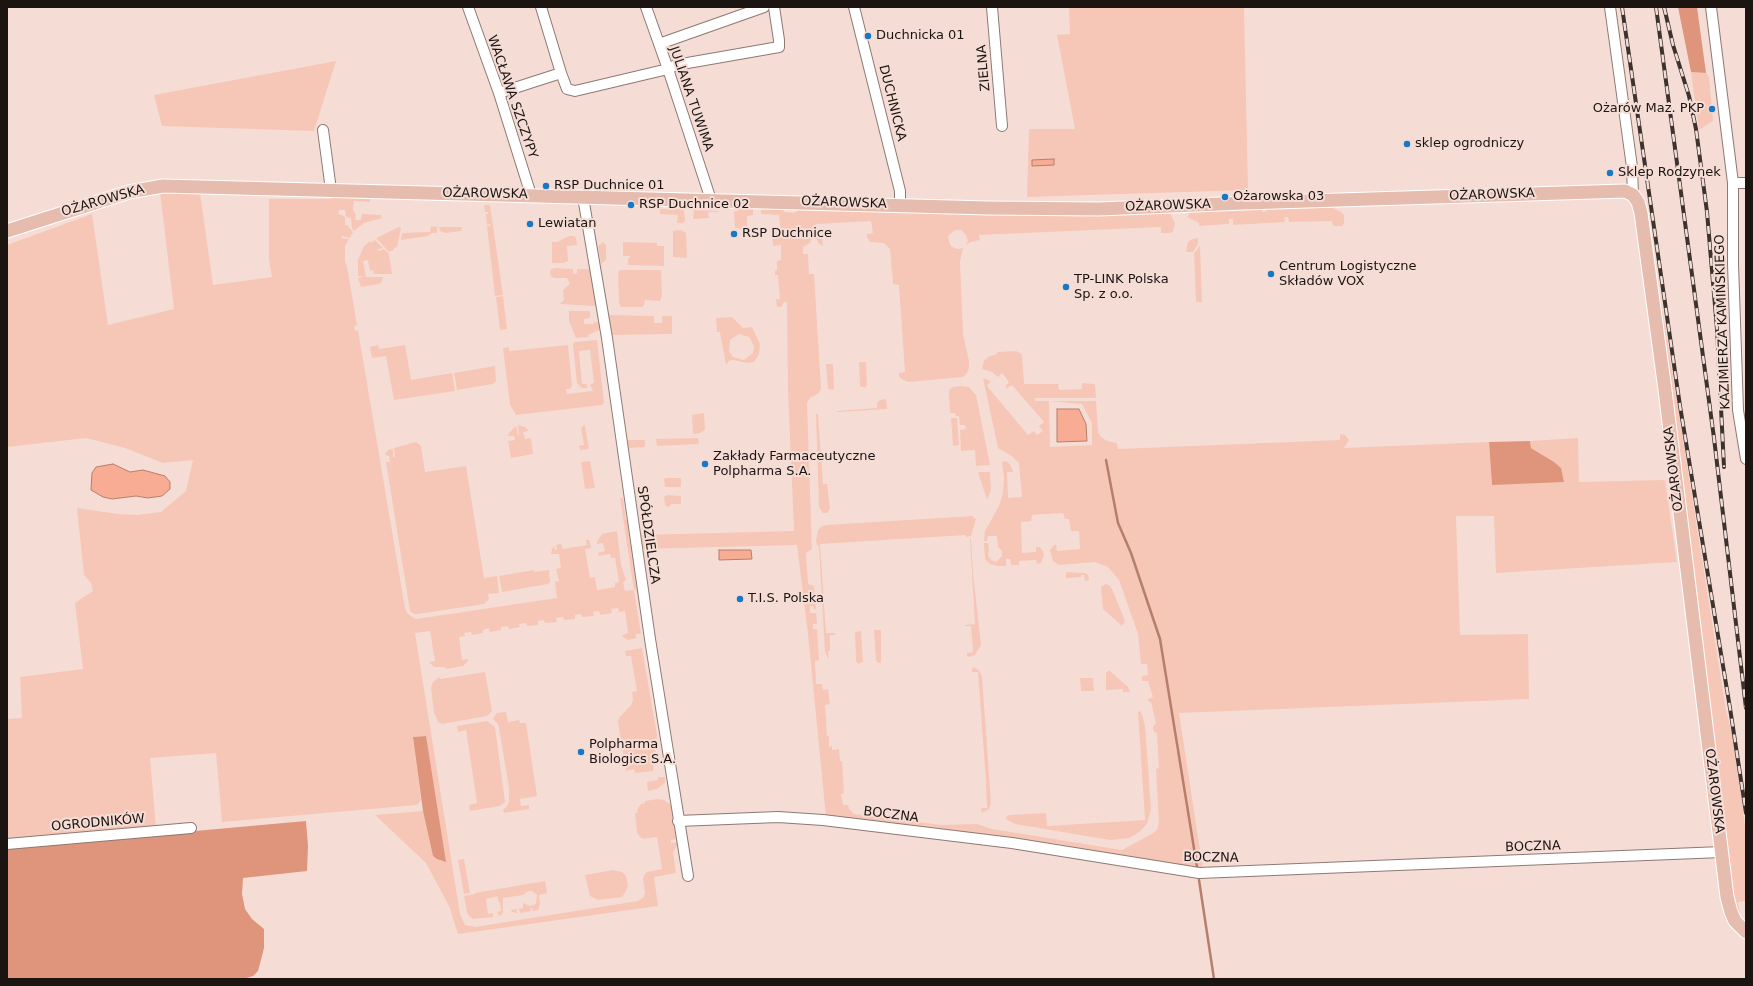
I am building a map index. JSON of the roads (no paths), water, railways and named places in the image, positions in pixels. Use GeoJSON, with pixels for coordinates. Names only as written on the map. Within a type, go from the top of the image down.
{"type":"FeatureCollection","features":[{"type":"Feature","properties":{"kind":"main road","name":"OŻAROWSKA"},"geometry":{"type":"LineString","coordinates":[[7,231],[129,192],[153,187],[1099,209],[1617,191],[1625,191],[1633,194],[1638,202],[1640,213],[1665,390],[1730,908],[1737,925],[1746,932]]}},
{"type":"Feature","properties":{"kind":"street","name":"WACŁAWA SZCZYPY"},"geometry":{"type":"LineString","coordinates":[[468,7],[499,93],[531,195]]}},
{"type":"Feature","properties":{"kind":"street"},"geometry":{"type":"LineString","coordinates":[[541,7],[565,85],[567,89],[575,91],[668,69],[676,65],[779,47],[780,40],[774,7]]}},
{"type":"Feature","properties":{"kind":"street","name":"JULIANA TUWIMA"},"geometry":{"type":"LineString","coordinates":[[646,7],[711,200]]}},
{"type":"Feature","properties":{"kind":"street"},"geometry":{"type":"LineString","coordinates":[[659,44],[764,7]]}},
{"type":"Feature","properties":{"kind":"street","name":"DUCHNICKA"},"geometry":{"type":"LineString","coordinates":[[854,7],[900,191],[900,205]]}},
{"type":"Feature","properties":{"kind":"street","name":"ZIELNA"},"geometry":{"type":"LineString","coordinates":[[992,7],[1002,126]]}},
{"type":"Feature","properties":{"kind":"street"},"geometry":{"type":"LineString","coordinates":[[1610,7],[1632,167],[1633,194]]}},
{"type":"Feature","properties":{"kind":"street","name":"KAZIMIERZA KAMIŃSKIEGO"},"geometry":{"type":"LineString","coordinates":[[1711,7],[1733,183],[1733,264],[1738,402],[1746,458]]}},
{"type":"Feature","properties":{"kind":"street"},"geometry":{"type":"LineString","coordinates":[[499,93],[561,73]]}},
{"type":"Feature","properties":{"kind":"street"},"geometry":{"type":"LineString","coordinates":[[323,130],[331,190]]}},
{"type":"Feature","properties":{"kind":"street"},"geometry":{"type":"LineString","coordinates":[[1733,183],[1746,183]]}},
{"type":"Feature","properties":{"kind":"street","name":"SPÓŁDZIELCZA"},"geometry":{"type":"LineString","coordinates":[[583,197],[607,338],[649,632],[688,876]]}},
{"type":"Feature","properties":{"kind":"street","name":"BOCZNA"},"geometry":{"type":"LineString","coordinates":[[678,821],[778,816],[823,820],[1012,843],[1199,873],[1722,852]]}},
{"type":"Feature","properties":{"kind":"street","name":"OGRODNIKÓW"},"geometry":{"type":"LineString","coordinates":[[7,844],[191,828]]}},
{"type":"Feature","properties":{"kind":"waterway"},"geometry":{"type":"LineString","coordinates":[[1106,460],[1118,523],[1131,553],[1160,639],[1197,867]]}},
{"type":"Feature","properties":{"kind":"waterway"},"geometry":{"type":"LineString","coordinates":[[1199,880],[1214,979]]}},
{"type":"Feature","properties":{"kind":"railway"},"geometry":{"type":"LineString","coordinates":[[1622,7],[1680,406],[1746,813]]}},
{"type":"Feature","properties":{"kind":"railway"},"geometry":{"type":"LineString","coordinates":[[1656,7],[1714,438],[1746,708]]}},
{"type":"Feature","properties":{"kind":"railway"},"geometry":{"type":"LineString","coordinates":[[1664,7],[1673,45],[1689,96],[1696,129],[1707,212],[1717,329],[1724,467]]}},
{"type":"Feature","properties":{"kind":"place","name":"Duchnicka 01"},"geometry":{"type":"Point","coordinates":[868,36]}},
{"type":"Feature","properties":{"kind":"place","name":"Ożarów Maz. PKP"},"geometry":{"type":"Point","coordinates":[1712,109]}},
{"type":"Feature","properties":{"kind":"place","name":"sklep ogrodniczy"},"geometry":{"type":"Point","coordinates":[1407,144]}},
{"type":"Feature","properties":{"kind":"place","name":"Sklep Rodzynek"},"geometry":{"type":"Point","coordinates":[1610,173]}},
{"type":"Feature","properties":{"kind":"place","name":"RSP Duchnice 01"},"geometry":{"type":"Point","coordinates":[546,186]}},
{"type":"Feature","properties":{"kind":"place","name":"Ożarowska 03"},"geometry":{"type":"Point","coordinates":[1225,197]}},
{"type":"Feature","properties":{"kind":"place","name":"RSP Duchnice 02"},"geometry":{"type":"Point","coordinates":[631,205]}},
{"type":"Feature","properties":{"kind":"place","name":"Lewiatan"},"geometry":{"type":"Point","coordinates":[530,224]}},
{"type":"Feature","properties":{"kind":"place","name":"RSP Duchnice"},"geometry":{"type":"Point","coordinates":[734,234]}},
{"type":"Feature","properties":{"kind":"place","name":"Centrum Logistyczne Składów VOX"},"geometry":{"type":"Point","coordinates":[1271,274]}},
{"type":"Feature","properties":{"kind":"place","name":"TP-LINK Polska Sp. z o.o."},"geometry":{"type":"Point","coordinates":[1066,287]}},
{"type":"Feature","properties":{"kind":"place","name":"Zakłady Farmaceutyczne Polpharma S.A."},"geometry":{"type":"Point","coordinates":[705,464]}},
{"type":"Feature","properties":{"kind":"place","name":"T.I.S. Polska"},"geometry":{"type":"Point","coordinates":[740,599]}},
{"type":"Feature","properties":{"kind":"place","name":"Polpharma Biologics S.A."},"geometry":{"type":"Point","coordinates":[581,752]}}]}
